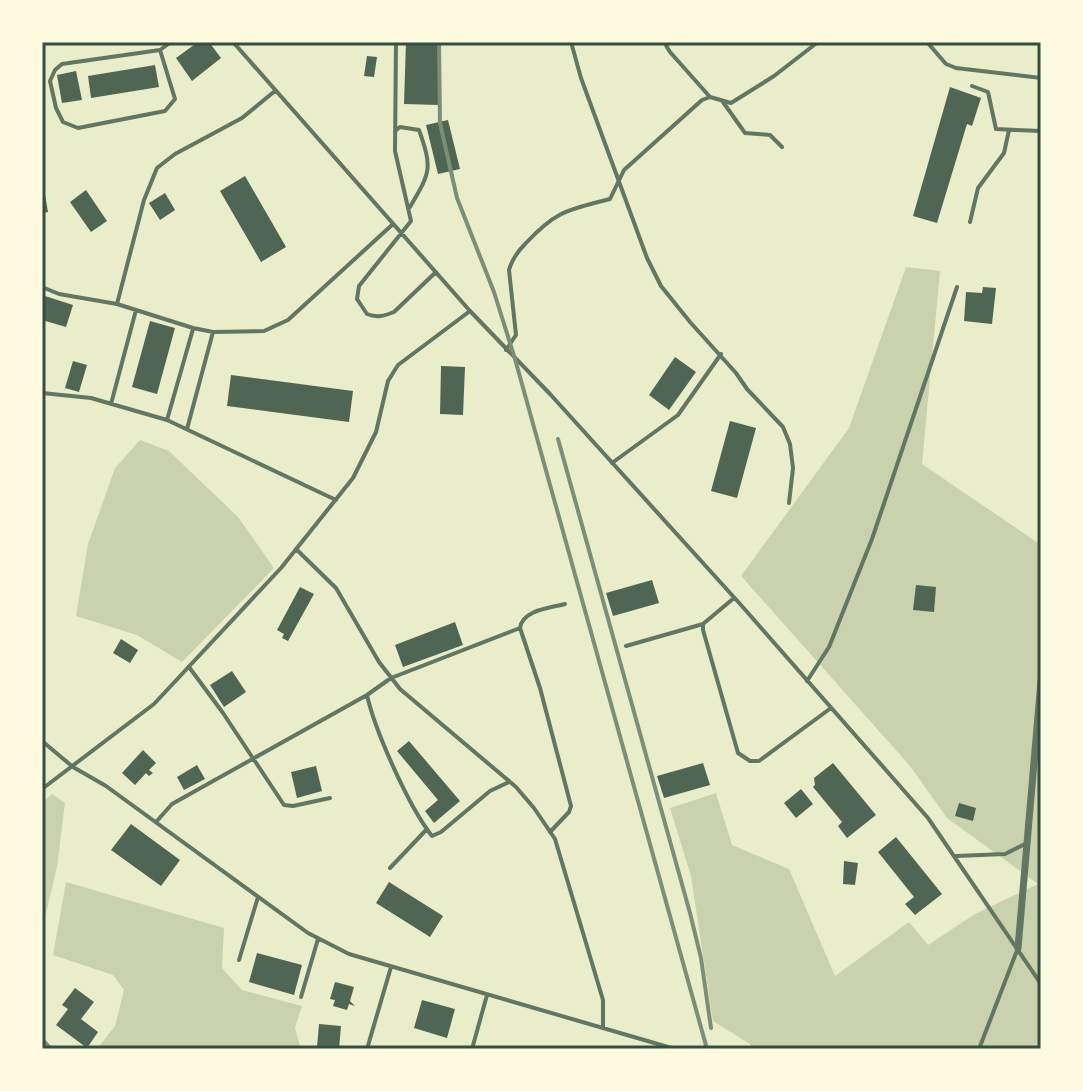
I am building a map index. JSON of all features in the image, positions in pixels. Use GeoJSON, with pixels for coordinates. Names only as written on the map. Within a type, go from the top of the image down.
{"type":"FeatureCollection","features":[{"type":"Feature","properties":{"kind":"street"},"geometry":{"type":"LineString","coordinates":[[1018,948],[1041,681]]}},
{"type":"Feature","properties":{"kind":"lane"},"geometry":{"type":"LineString","coordinates":[[160,50],[175,99],[165,111],[78,128],[63,122],[56,108],[50,81],[62,64],[160,50],[171,42]]}},
{"type":"Feature","properties":{"kind":"lane"},"geometry":{"type":"LineString","coordinates":[[233,42],[470,311],[734,598],[928,818],[1041,984]]}},
{"type":"Feature","properties":{"kind":"lane"},"geometry":{"type":"LineString","coordinates":[[396,42],[395,151],[411,221],[359,286],[357,299],[363,311],[378,317],[394,312],[437,272]]}},
{"type":"Feature","properties":{"kind":"lane"},"geometry":{"type":"LineString","coordinates":[[571,42],[581,78],[647,258],[661,286],[783,427],[790,444],[793,468],[789,503]]}},
{"type":"Feature","properties":{"kind":"lane"},"geometry":{"type":"LineString","coordinates":[[664,42],[710,97],[731,103],[818,42]]}},
{"type":"Feature","properties":{"kind":"lane"},"geometry":{"type":"LineString","coordinates":[[927,42],[946,64],[956,68],[1041,78]]}},
{"type":"Feature","properties":{"kind":"lane"},"geometry":{"type":"LineString","coordinates":[[972,86],[988,92],[996,129],[1041,131]]}},
{"type":"Feature","properties":{"kind":"lane"},"geometry":{"type":"LineString","coordinates":[[117,304],[144,200],[157,168],[175,154],[242,118],[275,91]]}},
{"type":"Feature","properties":{"kind":"lane"},"geometry":{"type":"LineString","coordinates":[[506,350],[516,335],[509,281],[512,261],[555,215],[610,199],[624,170],[702,100],[710,97]]}},
{"type":"Feature","properties":{"kind":"lane"},"geometry":{"type":"LineString","coordinates":[[723,102],[745,133],[770,135],[782,147]]}},
{"type":"Feature","properties":{"kind":"lane"},"geometry":{"type":"LineString","coordinates":[[395,131],[400,127],[419,130],[427,152],[428,177],[409,209]]}},
{"type":"Feature","properties":{"kind":"lane"},"geometry":{"type":"LineString","coordinates":[[970,222],[978,188],[1004,153],[1009,130]]}},
{"type":"Feature","properties":{"kind":"lane"},"geometry":{"type":"LineString","coordinates":[[42,287],[59,294],[117,304],[213,332],[264,331],[288,320],[394,223]]}},
{"type":"Feature","properties":{"kind":"lane"},"geometry":{"type":"LineString","coordinates":[[807,681],[829,647],[872,539],[957,287]]}},
{"type":"Feature","properties":{"kind":"lane"},"geometry":{"type":"LineString","coordinates":[[111,404],[136,310]]}},
{"type":"Feature","properties":{"kind":"lane"},"geometry":{"type":"LineString","coordinates":[[42,789],[154,704],[296,549],[353,478],[376,432],[388,381],[398,365],[470,311]]}},
{"type":"Feature","properties":{"kind":"lane"},"geometry":{"type":"LineString","coordinates":[[167,420],[193,328]]}},
{"type":"Feature","properties":{"kind":"lane"},"geometry":{"type":"LineString","coordinates":[[187,429],[213,332]]}},
{"type":"Feature","properties":{"kind":"lane"},"geometry":{"type":"LineString","coordinates":[[612,463],[678,415],[721,354]]}},
{"type":"Feature","properties":{"kind":"lane"},"geometry":{"type":"LineString","coordinates":[[42,393],[91,398],[167,420],[336,500]]}},
{"type":"Feature","properties":{"kind":"lane"},"geometry":{"type":"LineString","coordinates":[[296,549],[336,588],[400,689],[509,782],[534,808],[550,832],[560,852],[585,933],[603,1000],[603,1027]]}},
{"type":"Feature","properties":{"kind":"lane"},"geometry":{"type":"LineString","coordinates":[[626,646],[703,624],[734,598]]}},
{"type":"Feature","properties":{"kind":"lane"},"geometry":{"type":"LineString","coordinates":[[550,832],[571,806],[520,621],[526,615],[565,604]]}},
{"type":"Feature","properties":{"kind":"lane"},"geometry":{"type":"LineString","coordinates":[[703,624],[738,753],[750,761],[759,761],[831,708]]}},
{"type":"Feature","properties":{"kind":"lane"},"geometry":{"type":"LineString","coordinates":[[156,822],[172,804],[367,695],[391,678],[520,628]]}},
{"type":"Feature","properties":{"kind":"lane"},"geometry":{"type":"LineString","coordinates":[[189,667],[284,805],[330,798]]}},
{"type":"Feature","properties":{"kind":"lane"},"geometry":{"type":"LineString","coordinates":[[367,695],[380,734],[420,820],[435,836],[490,791],[509,782]]}},
{"type":"Feature","properties":{"kind":"lane"},"geometry":{"type":"LineString","coordinates":[[42,741],[73,767],[106,786],[318,939],[349,954],[391,967],[675,1049]]}},
{"type":"Feature","properties":{"kind":"lane"},"geometry":{"type":"LineString","coordinates":[[390,868],[427,829]]}},
{"type":"Feature","properties":{"kind":"lane"},"geometry":{"type":"LineString","coordinates":[[955,856],[1005,854],[1028,843]]}},
{"type":"Feature","properties":{"kind":"lane"},"geometry":{"type":"LineString","coordinates":[[239,960],[258,897]]}},
{"type":"Feature","properties":{"kind":"lane"},"geometry":{"type":"LineString","coordinates":[[301,997],[318,939]]}},
{"type":"Feature","properties":{"kind":"lane"},"geometry":{"type":"LineString","coordinates":[[979,1049],[1018,948]]}},
{"type":"Feature","properties":{"kind":"lane"},"geometry":{"type":"LineString","coordinates":[[367,1049],[391,967]]}},
{"type":"Feature","properties":{"kind":"lane"},"geometry":{"type":"LineString","coordinates":[[472,1049],[487,995]]}},
{"type":"Feature","properties":{"kind":"green space"},"geometry":{"type":"Polygon","coordinates":[[[906,267],[940,271],[922,464],[1041,545],[1041,1049],[751,1049],[750,1044],[713,1021],[691,876],[670,808],[716,793],[732,845],[789,869],[835,976],[909,922],[928,945],[975,914],[1038,884],[947,818],[910,766],[741,576],[849,428],[906,267]]]}},
{"type":"Feature","properties":{"kind":"green space"},"geometry":{"type":"Polygon","coordinates":[[[140,440],[169,451],[238,517],[274,568],[182,662],[137,635],[76,616],[88,544],[115,468],[140,440]]]}},
{"type":"Feature","properties":{"kind":"green space"},"geometry":{"type":"Polygon","coordinates":[[[52,794],[65,803],[57,867],[42,930],[42,803],[52,794]]]}},
{"type":"Feature","properties":{"kind":"green space"},"geometry":{"type":"Polygon","coordinates":[[[66,882],[224,928],[222,968],[242,990],[302,1006],[295,1028],[301,1049],[97,1049],[115,1026],[124,990],[113,975],[53,955],[66,882]]]}},
{"type":"Feature","properties":{"kind":"building"},"geometry":{"type":"Polygon","coordinates":[[[198,42],[209,42],[221,58],[192,81],[176,58],[198,42]]]}},
{"type":"Feature","properties":{"kind":"building"},"geometry":{"type":"Polygon","coordinates":[[[406,42],[441,42],[439,105],[404,104],[406,42]]]}},
{"type":"Feature","properties":{"kind":"building"},"geometry":{"type":"Polygon","coordinates":[[[367,56],[377,57],[374,77],[364,76],[367,56]]]}},
{"type":"Feature","properties":{"kind":"building"},"geometry":{"type":"Polygon","coordinates":[[[155,65],[159,87],[91,98],[88,76],[155,65]]]}},
{"type":"Feature","properties":{"kind":"building"},"geometry":{"type":"Polygon","coordinates":[[[76,71],[82,100],[62,103],[57,75],[76,71]]]}},
{"type":"Feature","properties":{"kind":"building"},"geometry":{"type":"Polygon","coordinates":[[[950,87],[981,98],[972,126],[967,124],[937,223],[913,216],[950,87]]]}},
{"type":"Feature","properties":{"kind":"building"},"geometry":{"type":"Polygon","coordinates":[[[448,120],[460,169],[438,174],[426,125],[448,120]]]}},
{"type":"Feature","properties":{"kind":"building"},"geometry":{"type":"Polygon","coordinates":[[[245,176],[286,247],[261,262],[220,191],[245,176]]]}},
{"type":"Feature","properties":{"kind":"building"},"geometry":{"type":"Polygon","coordinates":[[[42,190],[48,212],[42,213],[42,190]]]}},
{"type":"Feature","properties":{"kind":"building"},"geometry":{"type":"Polygon","coordinates":[[[86,190],[107,221],[91,232],[70,202],[86,190]]]}},
{"type":"Feature","properties":{"kind":"building"},"geometry":{"type":"Polygon","coordinates":[[[165,193],[175,210],[160,220],[149,203],[165,193]]]}},
{"type":"Feature","properties":{"kind":"building"},"geometry":{"type":"Polygon","coordinates":[[[983,287],[996,288],[992,324],[964,321],[966,292],[982,293],[983,287]]]}},
{"type":"Feature","properties":{"kind":"building"},"geometry":{"type":"Polygon","coordinates":[[[42,295],[73,305],[66,327],[42,320],[42,295]]]}},
{"type":"Feature","properties":{"kind":"building"},"geometry":{"type":"Polygon","coordinates":[[[150,321],[175,328],[157,394],[132,387],[150,321]]]}},
{"type":"Feature","properties":{"kind":"building"},"geometry":{"type":"Polygon","coordinates":[[[675,357],[696,372],[669,410],[649,395],[675,357]]]}},
{"type":"Feature","properties":{"kind":"building"},"geometry":{"type":"Polygon","coordinates":[[[73,361],[87,365],[79,392],[65,388],[73,361]]]}},
{"type":"Feature","properties":{"kind":"building"},"geometry":{"type":"Polygon","coordinates":[[[441,366],[465,367],[463,415],[440,414],[441,366]]]}},
{"type":"Feature","properties":{"kind":"building"},"geometry":{"type":"Polygon","coordinates":[[[231,375],[353,391],[349,422],[227,406],[231,375]]]}},
{"type":"Feature","properties":{"kind":"building"},"geometry":{"type":"Polygon","coordinates":[[[730,421],[756,428],[737,498],[711,491],[730,421]]]}},
{"type":"Feature","properties":{"kind":"building"},"geometry":{"type":"Polygon","coordinates":[[[652,580],[659,603],[613,616],[606,593],[652,580]]]}},
{"type":"Feature","properties":{"kind":"building"},"geometry":{"type":"Polygon","coordinates":[[[916,585],[936,587],[934,612],[913,610],[916,585]]]}},
{"type":"Feature","properties":{"kind":"building"},"geometry":{"type":"Polygon","coordinates":[[[300,587],[314,594],[288,641],[277,630],[300,587]]]}},
{"type":"Feature","properties":{"kind":"building"},"geometry":{"type":"Polygon","coordinates":[[[455,622],[463,645],[403,667],[395,645],[455,622]]]}},
{"type":"Feature","properties":{"kind":"building"},"geometry":{"type":"Polygon","coordinates":[[[121,639],[138,650],[130,663],[113,653],[121,639]]]}},
{"type":"Feature","properties":{"kind":"building"},"geometry":{"type":"Polygon","coordinates":[[[232,671],[246,692],[224,707],[210,685],[232,671]]]}},
{"type":"Feature","properties":{"kind":"building"},"geometry":{"type":"Polygon","coordinates":[[[409,741],[460,801],[434,823],[425,811],[438,800],[397,751],[409,741]]]}},
{"type":"Feature","properties":{"kind":"building"},"geometry":{"type":"Polygon","coordinates":[[[143,750],[156,763],[149,770],[153,773],[149,776],[146,773],[135,785],[122,773],[143,750]]]}},
{"type":"Feature","properties":{"kind":"building"},"geometry":{"type":"Polygon","coordinates":[[[703,763],[710,785],[664,798],[657,776],[703,763]]]}},
{"type":"Feature","properties":{"kind":"building"},"geometry":{"type":"Polygon","coordinates":[[[833,763],[876,815],[847,838],[838,826],[842,822],[813,787],[814,778],[833,763]]]}},
{"type":"Feature","properties":{"kind":"building"},"geometry":{"type":"Polygon","coordinates":[[[197,765],[205,779],[184,790],[177,777],[197,765]]]}},
{"type":"Feature","properties":{"kind":"building"},"geometry":{"type":"Polygon","coordinates":[[[316,766],[322,791],[297,798],[291,772],[316,766]]]}},
{"type":"Feature","properties":{"kind":"building"},"geometry":{"type":"Polygon","coordinates":[[[801,789],[813,804],[796,818],[784,803],[801,789]]]}},
{"type":"Feature","properties":{"kind":"building"},"geometry":{"type":"Polygon","coordinates":[[[959,803],[976,808],[973,821],[955,816],[959,803]]]}},
{"type":"Feature","properties":{"kind":"building"},"geometry":{"type":"Polygon","coordinates":[[[131,824],[180,860],[161,886],[111,850],[131,824]]]}},
{"type":"Feature","properties":{"kind":"building"},"geometry":{"type":"Polygon","coordinates":[[[896,837],[942,894],[915,915],[905,904],[914,897],[878,852],[896,837]]]}},
{"type":"Feature","properties":{"kind":"building"},"geometry":{"type":"Polygon","coordinates":[[[844,861],[858,863],[855,885],[843,884],[844,861]]]}},
{"type":"Feature","properties":{"kind":"building"},"geometry":{"type":"Polygon","coordinates":[[[389,882],[443,916],[430,937],[376,903],[389,882]]]}},
{"type":"Feature","properties":{"kind":"building"},"geometry":{"type":"Polygon","coordinates":[[[257,953],[302,965],[294,995],[249,982],[257,953]]]}},
{"type":"Feature","properties":{"kind":"building"},"geometry":{"type":"Polygon","coordinates":[[[335,982],[354,987],[350,1001],[355,1006],[349,1004],[347,1010],[333,1006],[335,1000],[330,999],[335,982]]]}},
{"type":"Feature","properties":{"kind":"building"},"geometry":{"type":"Polygon","coordinates":[[[75,988],[94,1002],[81,1019],[98,1032],[87,1048],[56,1025],[68,1009],[62,1005],[75,988]]]}},
{"type":"Feature","properties":{"kind":"building"},"geometry":{"type":"Polygon","coordinates":[[[422,1000],[455,1009],[447,1038],[414,1028],[422,1000]]]}},
{"type":"Feature","properties":{"kind":"building"},"geometry":{"type":"Polygon","coordinates":[[[319,1024],[341,1026],[339,1049],[317,1047],[319,1024]]]}},
{"type":"Feature","properties":{"kind":"railway"},"geometry":{"type":"LineString","coordinates":[[439,42],[440,123],[457,198],[494,292],[515,359],[707,1049]]}},
{"type":"Feature","properties":{"kind":"railway"},"geometry":{"type":"LineString","coordinates":[[558,439],[690,913],[701,958],[711,1028]]}},
{"type":"Feature","properties":{"kind":"railway"},"geometry":{"type":"LineString","coordinates":[[42,1039],[51,1049]]}}]}
